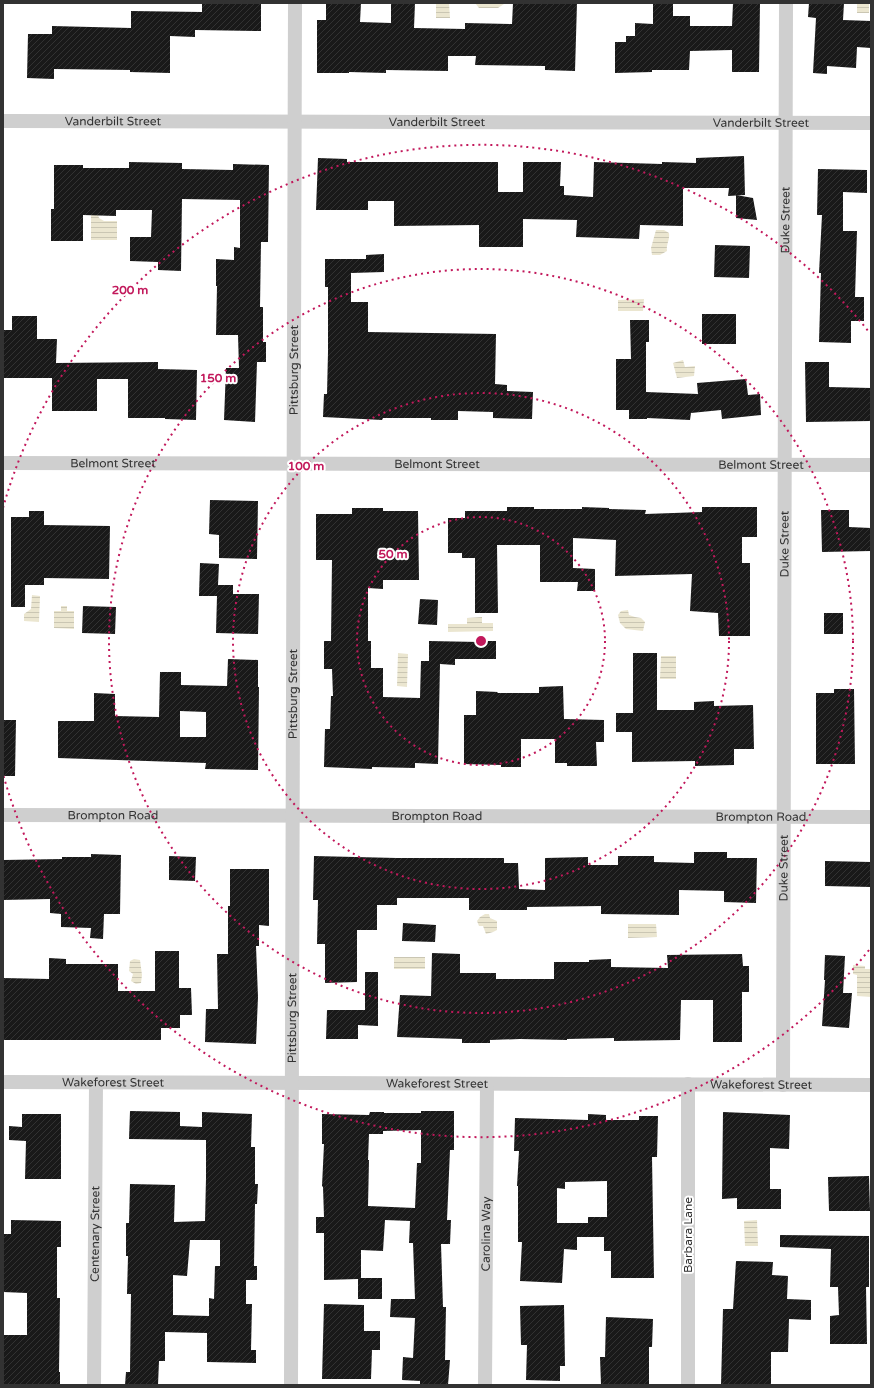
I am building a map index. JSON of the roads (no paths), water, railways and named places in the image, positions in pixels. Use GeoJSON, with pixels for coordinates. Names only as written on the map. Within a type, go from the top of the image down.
{"type":"FeatureCollection","features":[{"type":"Feature","properties":{"kind":"street","name":"Pittsburg Street"},"geometry":{"type":"LineString","coordinates":[[291,1385],[295,3]]}},
{"type":"Feature","properties":{"kind":"street","name":"Duke Street"},"geometry":{"type":"LineString","coordinates":[[783,1085],[786,3]]}},
{"type":"Feature","properties":{"kind":"street","name":"Vanderbilt Street"},"geometry":{"type":"LineString","coordinates":[[3,121],[871,124]]}},
{"type":"Feature","properties":{"kind":"street","name":"Belmont Street"},"geometry":{"type":"LineString","coordinates":[[3,463],[871,465]]}},
{"type":"Feature","properties":{"kind":"street","name":"Brompton Road"},"geometry":{"type":"LineString","coordinates":[[3,815],[871,817]]}},
{"type":"Feature","properties":{"kind":"street","name":"Wakeforest Street"},"geometry":{"type":"LineString","coordinates":[[3,1082],[871,1085]]}},
{"type":"Feature","properties":{"kind":"street","name":"Centenary Street"},"geometry":{"type":"LineString","coordinates":[[94,1385],[96,1082]]}},
{"type":"Feature","properties":{"kind":"street","name":"Carolina Way"},"geometry":{"type":"LineString","coordinates":[[485,1385],[487,1084]]}},
{"type":"Feature","properties":{"kind":"street","name":"Barbara Lane"},"geometry":{"type":"LineString","coordinates":[[688,1084],[688,1385]]}}]}
